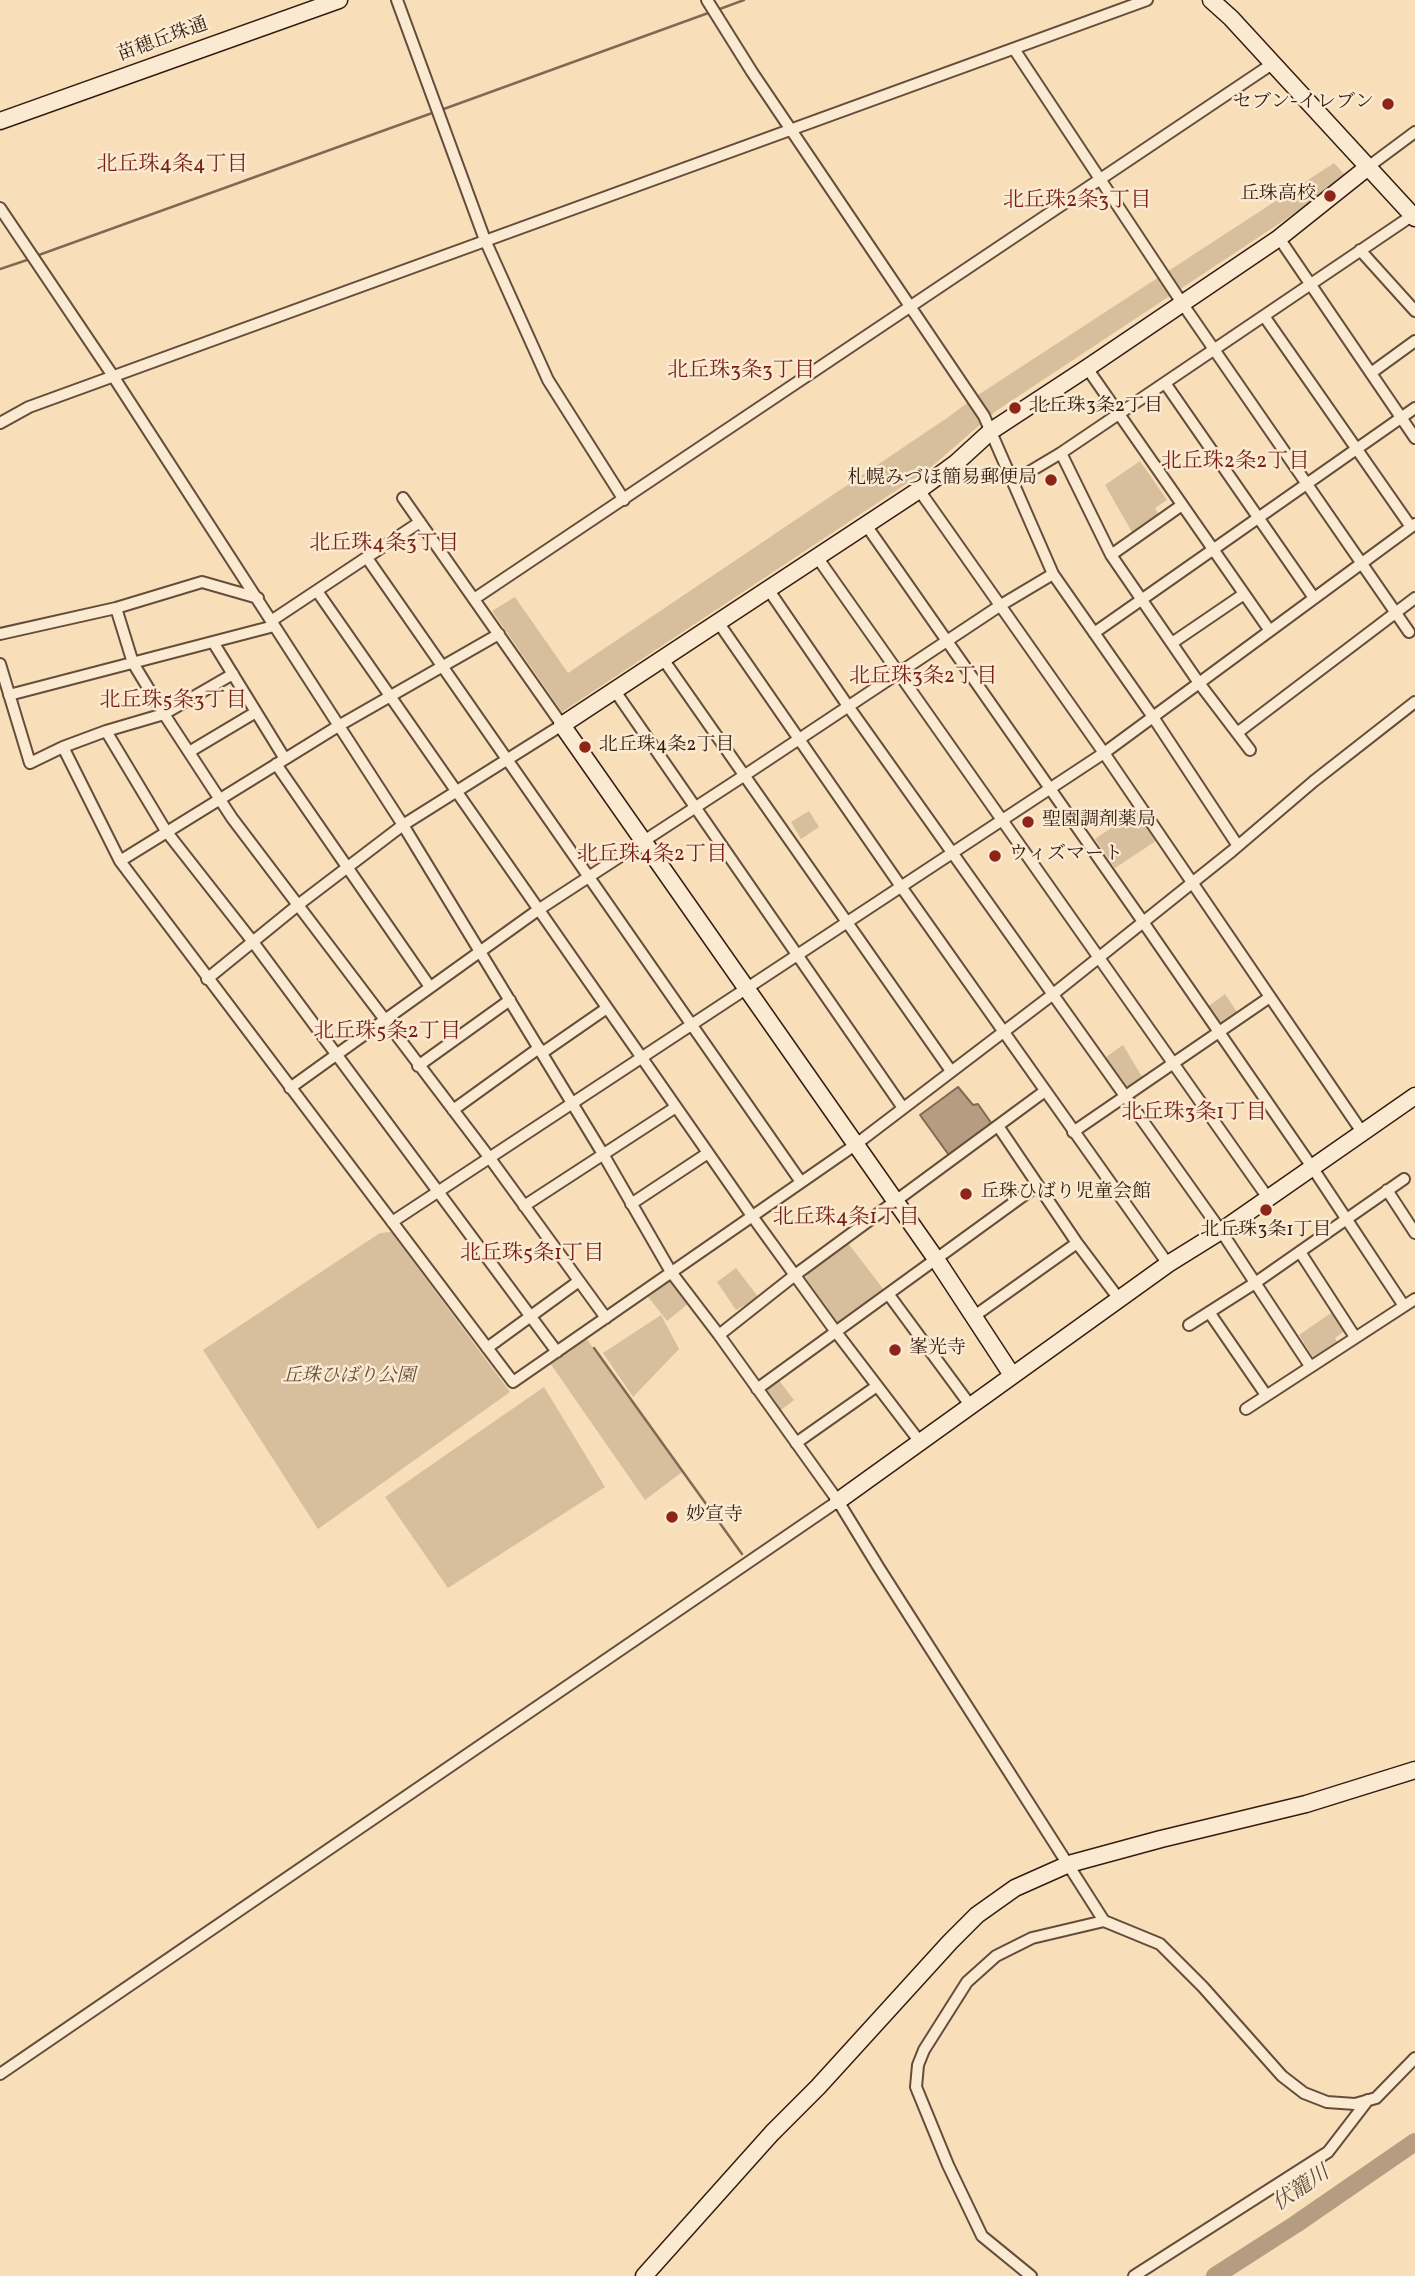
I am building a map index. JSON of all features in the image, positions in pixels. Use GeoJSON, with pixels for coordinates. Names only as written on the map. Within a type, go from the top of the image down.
{"type":"FeatureCollection","features":[{"type":"Feature","properties":{"kind":"street","name":"苗穂丘珠通"},"geometry":{"type":"LineString","coordinates":[[0,121],[339,0]]}},
{"type":"Feature","properties":{"kind":"street"},"geometry":{"type":"LineString","coordinates":[[397,0],[485,240],[548,380],[624,500]]}},
{"type":"Feature","properties":{"kind":"street"},"geometry":{"type":"LineString","coordinates":[[707,0],[984,416],[1053,574],[1153,717],[1238,846]]}},
{"type":"Feature","properties":{"kind":"street"},"geometry":{"type":"LineString","coordinates":[[0,423],[29,407],[113,376],[1147,0]]}},
{"type":"Feature","properties":{"kind":"street"},"geometry":{"type":"LineString","coordinates":[[1014,481],[1061,453],[1360,250],[1414,217],[1211,0]]}},
{"type":"Feature","properties":{"kind":"street"},"geometry":{"type":"LineString","coordinates":[[1014,49],[1182,303],[1409,632]]}},
{"type":"Feature","properties":{"kind":"street"},"geometry":{"type":"LineString","coordinates":[[474,599],[1272,64]]}},
{"type":"Feature","properties":{"kind":"street"},"geometry":{"type":"LineString","coordinates":[[207,979],[403,825],[615,691],[919,490],[956,463],[991,430],[1279,238],[1415,132]]}},
{"type":"Feature","properties":{"kind":"street"},"geometry":{"type":"LineString","coordinates":[[0,208],[113,376],[340,725],[510,1000],[671,1272],[838,1502],[1104,1920],[1160,1944],[1203,1987],[1282,2076],[1304,2093],[1327,2102],[1355,2104],[1376,2098],[1415,2058]]}},
{"type":"Feature","properties":{"kind":"street"},"geometry":{"type":"LineString","coordinates":[[1279,238],[1415,438]]}},
{"type":"Feature","properties":{"kind":"street"},"geometry":{"type":"LineString","coordinates":[[1360,250],[1415,311]]}},
{"type":"Feature","properties":{"kind":"street"},"geometry":{"type":"LineString","coordinates":[[392,1223],[1104,753],[1413,525],[1264,316]]}},
{"type":"Feature","properties":{"kind":"street"},"geometry":{"type":"LineString","coordinates":[[1371,373],[1415,341]]}},
{"type":"Feature","properties":{"kind":"street"},"geometry":{"type":"LineString","coordinates":[[1087,368],[1270,631]]}},
{"type":"Feature","properties":{"kind":"street"},"geometry":{"type":"LineString","coordinates":[[1165,383],[1314,598]]}},
{"type":"Feature","properties":{"kind":"street"},"geometry":{"type":"LineString","coordinates":[[1094,633],[1415,408]]}},
{"type":"Feature","properties":{"kind":"street"},"geometry":{"type":"LineString","coordinates":[[1061,453],[1111,555],[1199,683],[1250,750]]}},
{"type":"Feature","properties":{"kind":"street"},"geometry":{"type":"LineString","coordinates":[[919,490],[1104,753],[1362,1132]]}},
{"type":"Feature","properties":{"kind":"street"},"geometry":{"type":"LineString","coordinates":[[403,498],[936,1259],[1012,1375]]}},
{"type":"Feature","properties":{"kind":"street"},"geometry":{"type":"LineString","coordinates":[[1111,555],[1182,505]]}},
{"type":"Feature","properties":{"kind":"street"},"geometry":{"type":"LineString","coordinates":[[9,695],[272,624],[420,522]]}},
{"type":"Feature","properties":{"kind":"street"},"geometry":{"type":"LineString","coordinates":[[866,525],[1143,921],[1404,1306]]}},
{"type":"Feature","properties":{"kind":"street"},"geometry":{"type":"LineString","coordinates":[[817,557],[1268,1198]]}},
{"type":"Feature","properties":{"kind":"street"},"geometry":{"type":"LineString","coordinates":[[367,558],[801,1182]]}},
{"type":"Feature","properties":{"kind":"street"},"geometry":{"type":"LineString","coordinates":[[290,1088],[538,910],[1001,605],[1053,574]]}},
{"type":"Feature","properties":{"kind":"street"},"geometry":{"type":"LineString","coordinates":[[0,634],[116,608],[202,583],[258,598]]}},
{"type":"Feature","properties":{"kind":"street"},"geometry":{"type":"LineString","coordinates":[[768,589],[1221,1231],[1310,1366]]}},
{"type":"Feature","properties":{"kind":"street"},"geometry":{"type":"LineString","coordinates":[[317,591],[454,792],[752,1216],[920,1442]]}},
{"type":"Feature","properties":{"kind":"street"},"geometry":{"type":"LineString","coordinates":[[1172,643],[1244,594]]}},
{"type":"Feature","properties":{"kind":"street"},"geometry":{"type":"LineString","coordinates":[[1237,733],[1415,598]]}},
{"type":"Feature","properties":{"kind":"street"},"geometry":{"type":"LineString","coordinates":[[116,608],[133,663],[219,799],[489,1157],[606,1318]]}},
{"type":"Feature","properties":{"kind":"street"},"geometry":{"type":"LineString","coordinates":[[718,622],[1168,1264]]}},
{"type":"Feature","properties":{"kind":"street"},"geometry":{"type":"LineString","coordinates":[[120,861],[340,725],[499,634]]}},
{"type":"Feature","properties":{"kind":"street"},"geometry":{"type":"LineString","coordinates":[[213,642],[256,712],[281,762],[430,987]]}},
{"type":"Feature","properties":{"kind":"street"},"geometry":{"type":"LineString","coordinates":[[663,659],[951,1071]]}},
{"type":"Feature","properties":{"kind":"street"},"geometry":{"type":"LineString","coordinates":[[0,664],[30,763],[63,747],[164,714],[233,674]]}},
{"type":"Feature","properties":{"kind":"street"},"geometry":{"type":"LineString","coordinates":[[615,691],[904,1108]]}},
{"type":"Feature","properties":{"kind":"street"},"geometry":{"type":"LineString","coordinates":[[63,747],[120,861],[513,1382],[855,1145],[1052,995],[1415,702]]}},
{"type":"Feature","properties":{"kind":"street"},"geometry":{"type":"LineString","coordinates":[[189,752],[256,712]]}},
{"type":"Feature","properties":{"kind":"street"},"geometry":{"type":"LineString","coordinates":[[106,732],[166,831],[253,942],[557,1352]]}},
{"type":"Feature","properties":{"kind":"street"},"geometry":{"type":"LineString","coordinates":[[1073,1132],[1270,997]]}},
{"type":"Feature","properties":{"kind":"street"},"geometry":{"type":"LineString","coordinates":[[418,1066],[510,1000]]}},
{"type":"Feature","properties":{"kind":"street"},"geometry":{"type":"LineString","coordinates":[[453,1110],[607,1008]]}},
{"type":"Feature","properties":{"kind":"street"},"geometry":{"type":"LineString","coordinates":[[719,1335],[795,1275],[1045,1091]]}},
{"type":"Feature","properties":{"kind":"street"},"geometry":{"type":"LineString","coordinates":[[0,2074],[838,1502],[1168,1264],[1221,1231],[1415,1096]]}},
{"type":"Feature","properties":{"kind":"street"},"geometry":{"type":"LineString","coordinates":[[524,1206],[676,1107]]}},
{"type":"Feature","properties":{"kind":"street"},"geometry":{"type":"LineString","coordinates":[[998,1126],[1077,1243],[1119,1299]]}},
{"type":"Feature","properties":{"kind":"street"},"geometry":{"type":"LineString","coordinates":[[631,1204],[708,1153]]}},
{"type":"Feature","properties":{"kind":"street"},"geometry":{"type":"LineString","coordinates":[[1189,1325],[1255,1283],[1404,1179]]}},
{"type":"Feature","properties":{"kind":"street"},"geometry":{"type":"LineString","coordinates":[[757,1389],[1038,1185]]}},
{"type":"Feature","properties":{"kind":"street"},"geometry":{"type":"LineString","coordinates":[[1387,1191],[1415,1233]]}},
{"type":"Feature","properties":{"kind":"street"},"geometry":{"type":"LineString","coordinates":[[973,1317],[1077,1243]]}},
{"type":"Feature","properties":{"kind":"street"},"geometry":{"type":"LineString","coordinates":[[1300,1251],[1355,1337]]}},
{"type":"Feature","properties":{"kind":"street"},"geometry":{"type":"LineString","coordinates":[[487,1348],[579,1281]]}},
{"type":"Feature","properties":{"kind":"street"},"geometry":{"type":"LineString","coordinates":[[889,1295],[970,1405]]}},
{"type":"Feature","properties":{"kind":"street"},"geometry":{"type":"LineString","coordinates":[[1246,1409],[1415,1299]]}},
{"type":"Feature","properties":{"kind":"street"},"geometry":{"type":"LineString","coordinates":[[1209,1312],[1266,1395]]}},
{"type":"Feature","properties":{"kind":"street"},"geometry":{"type":"LineString","coordinates":[[796,1443],[877,1386]]}},
{"type":"Feature","properties":{"kind":"street"},"geometry":{"type":"LineString","coordinates":[[644,2276],[772,2133],[977,1915],[1015,1888],[1069,1864],[1306,1804],[1415,1770]]}},
{"type":"Feature","properties":{"kind":"street"},"geometry":{"type":"LineString","coordinates":[[1025,2275],[982,2236],[948,2165],[916,2087],[918,2065],[924,2050],[967,1982],[996,1956],[1031,1938],[1104,1920]]}},
{"type":"Feature","properties":{"kind":"street"},"geometry":{"type":"LineString","coordinates":[[1134,2276],[1328,2152],[1368,2100]]}},
{"type":"Feature","properties":{"kind":"green space"},"geometry":{"type":"Polygon","coordinates":[[[1334,163],[1346,176],[1339,184],[996,411],[930,468],[562,712],[492,611],[515,597],[568,673],[978,395],[1334,163]]]}},
{"type":"Feature","properties":{"kind":"green space"},"geometry":{"type":"Polygon","coordinates":[[[1140,461],[1167,500],[1155,508],[1159,515],[1132,532],[1105,485],[1140,461]]]}},
{"type":"Feature","properties":{"kind":"green space"},"geometry":{"type":"Polygon","coordinates":[[[809,811],[819,827],[801,839],[791,822],[809,811]]]}},
{"type":"Feature","properties":{"kind":"green space"},"geometry":{"type":"Polygon","coordinates":[[[1136,811],[1156,841],[1115,868],[1095,839],[1136,811]]]}},
{"type":"Feature","properties":{"kind":"green space"},"geometry":{"type":"Polygon","coordinates":[[[1225,994],[1239,1015],[1220,1029],[1206,1008],[1225,994]]]}},
{"type":"Feature","properties":{"kind":"green space"},"geometry":{"type":"Polygon","coordinates":[[[1123,1045],[1144,1080],[1127,1090],[1106,1057],[1123,1045]]]}},
{"type":"Feature","properties":{"kind":"green space","name":"丘珠ひばり公園"},"geometry":{"type":"Polygon","coordinates":[[[391,1232],[510,1392],[318,1529],[203,1350],[380,1233],[391,1232]]]}},
{"type":"Feature","properties":{"kind":"green space"},"geometry":{"type":"Polygon","coordinates":[[[848,1243],[884,1290],[842,1322],[837,1322],[806,1278],[808,1273],[848,1243]]]}},
{"type":"Feature","properties":{"kind":"green space"},"geometry":{"type":"Polygon","coordinates":[[[736,1268],[759,1298],[736,1310],[717,1282],[736,1268]]]}},
{"type":"Feature","properties":{"kind":"green space"},"geometry":{"type":"Polygon","coordinates":[[[670,1279],[689,1303],[667,1321],[646,1294],[670,1279]]]}},
{"type":"Feature","properties":{"kind":"green space"},"geometry":{"type":"Polygon","coordinates":[[[1334,1311],[1346,1330],[1335,1338],[1338,1343],[1313,1357],[1299,1335],[1334,1311]]]}},
{"type":"Feature","properties":{"kind":"green space"},"geometry":{"type":"Polygon","coordinates":[[[661,1315],[679,1349],[633,1397],[603,1353],[661,1315]]]}},
{"type":"Feature","properties":{"kind":"green space"},"geometry":{"type":"Polygon","coordinates":[[[586,1338],[682,1472],[645,1500],[550,1363],[586,1338]]]}},
{"type":"Feature","properties":{"kind":"green space"},"geometry":{"type":"Polygon","coordinates":[[[778,1379],[794,1400],[777,1413],[760,1390],[778,1379]]]}},
{"type":"Feature","properties":{"kind":"green space"},"geometry":{"type":"Polygon","coordinates":[[[544,1387],[605,1487],[448,1588],[385,1497],[544,1387]]]}},
{"type":"Feature","properties":{"kind":"shaded area"},"geometry":{"type":"Polygon","coordinates":[[[958,1087],[973,1105],[978,1104],[994,1127],[951,1158],[920,1115],[958,1087]]]}},
{"type":"Feature","properties":{"kind":"waterway"},"geometry":{"type":"LineString","coordinates":[[717,10],[744,0]]}},
{"type":"Feature","properties":{"kind":"waterway"},"geometry":{"type":"LineString","coordinates":[[441,110],[711,12]]}},
{"type":"Feature","properties":{"kind":"waterway"},"geometry":{"type":"LineString","coordinates":[[36,256],[435,112]]}},
{"type":"Feature","properties":{"kind":"waterway"},"geometry":{"type":"LineString","coordinates":[[0,269],[30,259]]}},
{"type":"Feature","properties":{"kind":"waterway"},"geometry":{"type":"LineString","coordinates":[[594,1348],[742,1554]]}},
{"type":"Feature","properties":{"kind":"waterway","name":"伏籠川"},"geometry":{"type":"LineString","coordinates":[[1215,2276],[1415,2142]]}},
{"type":"Feature","properties":{"kind":"place","name":"セブン-イレブン"},"geometry":{"type":"Point","coordinates":[1388,104]}},
{"type":"Feature","properties":{"kind":"place","name":"丘珠高校"},"geometry":{"type":"Point","coordinates":[1330,196]}},
{"type":"Feature","properties":{"kind":"place","name":"北丘珠3条2丁目"},"geometry":{"type":"Point","coordinates":[1015,408]}},
{"type":"Feature","properties":{"kind":"place","name":"札幌みづほ簡易郵便局"},"geometry":{"type":"Point","coordinates":[1051,480]}},
{"type":"Feature","properties":{"kind":"place","name":"北丘珠4条2丁目"},"geometry":{"type":"Point","coordinates":[585,747]}},
{"type":"Feature","properties":{"kind":"place","name":"聖園調剤薬局"},"geometry":{"type":"Point","coordinates":[1028,822]}},
{"type":"Feature","properties":{"kind":"place","name":"ウィズマート"},"geometry":{"type":"Point","coordinates":[995,856]}},
{"type":"Feature","properties":{"kind":"place","name":"丘珠ひばり児童会館"},"geometry":{"type":"Point","coordinates":[966,1194]}},
{"type":"Feature","properties":{"kind":"place","name":"北丘珠3条1丁目"},"geometry":{"type":"Point","coordinates":[1266,1210]}},
{"type":"Feature","properties":{"kind":"place","name":"峯光寺"},"geometry":{"type":"Point","coordinates":[895,1350]}},
{"type":"Feature","properties":{"kind":"place","name":"妙宣寺"},"geometry":{"type":"Point","coordinates":[672,1517]}},
{"type":"Feature","properties":{"kind":"district","name":"北丘珠4条4丁目"},"geometry":{"type":"Point","coordinates":[172,166]}},
{"type":"Feature","properties":{"kind":"district","name":"北丘珠2条3丁目"},"geometry":{"type":"Point","coordinates":[1077,202]}},
{"type":"Feature","properties":{"kind":"district","name":"北丘珠3条3丁目"},"geometry":{"type":"Point","coordinates":[741,372]}},
{"type":"Feature","properties":{"kind":"district","name":"北丘珠2条2丁目"},"geometry":{"type":"Point","coordinates":[1235,463]}},
{"type":"Feature","properties":{"kind":"district","name":"北丘珠4条3丁目"},"geometry":{"type":"Point","coordinates":[384,545]}},
{"type":"Feature","properties":{"kind":"district","name":"北丘珠3条2丁目"},"geometry":{"type":"Point","coordinates":[923,678]}},
{"type":"Feature","properties":{"kind":"district","name":"北丘珠5条3丁目"},"geometry":{"type":"Point","coordinates":[173,702]}},
{"type":"Feature","properties":{"kind":"district","name":"北丘珠4条2丁目"},"geometry":{"type":"Point","coordinates":[652,856]}},
{"type":"Feature","properties":{"kind":"district","name":"北丘珠5条2丁目"},"geometry":{"type":"Point","coordinates":[387,1033]}},
{"type":"Feature","properties":{"kind":"district","name":"北丘珠3条1丁目"},"geometry":{"type":"Point","coordinates":[1194,1114]}},
{"type":"Feature","properties":{"kind":"district","name":"北丘珠4条1丁目"},"geometry":{"type":"Point","coordinates":[846,1219]}},
{"type":"Feature","properties":{"kind":"district","name":"北丘珠5条1丁目"},"geometry":{"type":"Point","coordinates":[532,1255]}}]}
